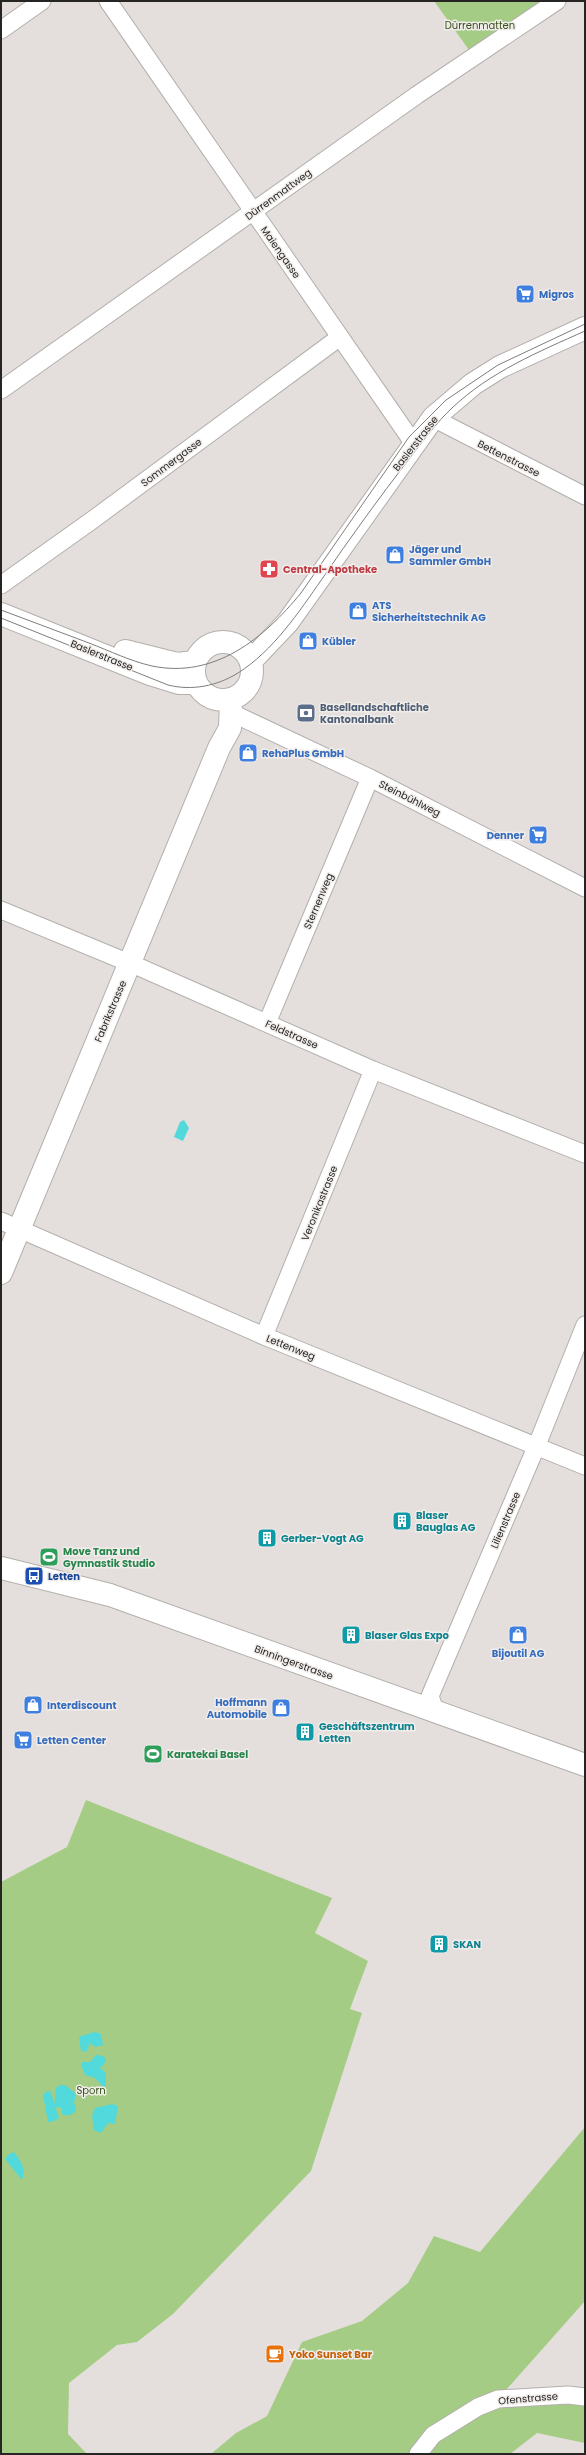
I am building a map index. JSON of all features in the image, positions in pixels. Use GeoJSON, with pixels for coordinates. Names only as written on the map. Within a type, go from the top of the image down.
{"type":"FeatureCollection","features":[{"type":"Feature","properties":{"kind":"street"},"geometry":{"type":"LineString","coordinates":[[1,30],[42,1]]}},
{"type":"Feature","properties":{"kind":"street","name":"Maiengasse"},"geometry":{"type":"LineString","coordinates":[[108,1],[414,444]]}},
{"type":"Feature","properties":{"kind":"street","name":"Dürrenmattweg"},"geometry":{"type":"LineString","coordinates":[[1,390],[417,95],[557,1]]}},
{"type":"Feature","properties":{"kind":"street","name":"Baslerstrasse"},"geometry":{"type":"LineString","coordinates":[[245,654],[280,617],[307,593],[433,418],[473,384],[500,367],[585,328]]}},
{"type":"Feature","properties":{"kind":"street","name":"Sommergasse"},"geometry":{"type":"LineString","coordinates":[[1,585],[91,521],[340,337]]}},
{"type":"Feature","properties":{"kind":"street","name":"Bettenstrasse"},"geometry":{"type":"LineString","coordinates":[[433,418],[585,496]]}},
{"type":"Feature","properties":{"kind":"street","name":"Baslerstrasse"},"geometry":{"type":"LineString","coordinates":[[4,615],[47,626],[142,656],[177,664],[194,662]]}},
{"type":"Feature","properties":{"kind":"street","name":"Baslerstrasse"},"geometry":{"type":"LineString","coordinates":[[4,615],[150,674],[179,683],[196,683]]}},
{"type":"Feature","properties":{"kind":"street"},"geometry":{"type":"LineString","coordinates":[[224,641],[245,654],[252,678],[248,687],[240,695],[226,704],[202,692],[193,675],[194,662],[203,649],[217,642],[224,641]]}},
{"type":"Feature","properties":{"kind":"street","name":"Fabrikstrasse"},"geometry":{"type":"LineString","coordinates":[[1,1273],[10,1225],[130,963],[218,748],[226,704]]}},
{"type":"Feature","properties":{"kind":"street","name":"Steinbühlweg"},"geometry":{"type":"LineString","coordinates":[[226,704],[585,888]]}},
{"type":"Feature","properties":{"kind":"street","name":"Sternenweg"},"geometry":{"type":"LineString","coordinates":[[267,1023],[370,778]]}},
{"type":"Feature","properties":{"kind":"street","name":"Feldstrasse"},"geometry":{"type":"LineString","coordinates":[[1,910],[130,963],[373,1070],[585,1154]]}},
{"type":"Feature","properties":{"kind":"street","name":"Veronikastrasse"},"geometry":{"type":"LineString","coordinates":[[264,1336],[373,1070]]}},
{"type":"Feature","properties":{"kind":"street","name":"Lettenweg"},"geometry":{"type":"LineString","coordinates":[[10,1225],[264,1336],[537,1445],[585,1466]]}},
{"type":"Feature","properties":{"kind":"street","name":"Lilienstrasse"},"geometry":{"type":"LineString","coordinates":[[436,1714],[430,1696],[537,1445],[585,1325]]}},
{"type":"Feature","properties":{"kind":"street","name":"Binningerstrasse"},"geometry":{"type":"LineString","coordinates":[[1,1568],[110,1595],[436,1714],[585,1765]]}},
{"type":"Feature","properties":{"kind":"street","name":"Ofenstrasse"},"geometry":{"type":"LineString","coordinates":[[418,2454],[433,2435],[478,2407],[498,2399],[568,2395],[585,2397]]}},
{"type":"Feature","properties":{"kind":"green space","name":"Dürrenmatten"},"geometry":{"type":"Polygon","coordinates":[[[434,1],[557,1],[474,57],[434,1]]]}},
{"type":"Feature","properties":{"kind":"green space","name":"Sporn"},"geometry":{"type":"Polygon","coordinates":[[[86,1800],[332,1898],[315,1933],[368,1961],[350,2009],[362,2013],[311,2171],[173,2314],[137,2342],[117,2345],[69,2383],[68,2434],[87,2454],[1,2454],[1,1882],[67,1847],[86,1800]]]}},
{"type":"Feature","properties":{"kind":"green space"},"geometry":{"type":"Polygon","coordinates":[[[585,2127],[585,2301],[498,2399],[585,2397],[585,2443],[537,2433],[510,2454],[211,2454],[236,2433],[267,2416],[302,2342],[362,2321],[408,2283],[434,2236],[480,2252],[585,2127]]]}},
{"type":"Feature","properties":{"kind":"water"},"geometry":{"type":"Polygon","coordinates":[[[184,1120],[189,1128],[183,1141],[174,1137],[180,1122],[184,1120]]]}},
{"type":"Feature","properties":{"kind":"water"},"geometry":{"type":"Polygon","coordinates":[[[95,2032],[101,2034],[103,2045],[95,2047],[90,2043],[86,2052],[81,2051],[79,2038],[95,2032]]]}},
{"type":"Feature","properties":{"kind":"water"},"geometry":{"type":"Polygon","coordinates":[[[96,2055],[103,2056],[106,2059],[106,2062],[100,2068],[106,2073],[106,2086],[103,2087],[95,2078],[85,2075],[81,2065],[82,2062],[90,2062],[96,2055]]]}},
{"type":"Feature","properties":{"kind":"water"},"geometry":{"type":"Polygon","coordinates":[[[60,2085],[65,2085],[76,2094],[74,2103],[76,2110],[72,2114],[66,2115],[62,2114],[62,2108],[55,2107],[59,2117],[55,2121],[48,2122],[43,2095],[47,2091],[50,2091],[55,2104],[56,2088],[60,2085]]]}},
{"type":"Feature","properties":{"kind":"water"},"geometry":{"type":"Polygon","coordinates":[[[112,2104],[118,2106],[115,2124],[108,2123],[101,2133],[94,2130],[92,2116],[95,2108],[112,2104]]]}},
{"type":"Feature","properties":{"kind":"water"},"geometry":{"type":"Polygon","coordinates":[[[14,2152],[22,2165],[22,2180],[5,2159],[8,2155],[14,2152]]]}},
{"type":"Feature","properties":{"kind":"tram line"},"geometry":{"type":"LineString","coordinates":[[1,610],[128,659],[152,666],[175,668],[197,666],[217,660],[236,651],[254,639],[287,610],[301,593],[409,437],[446,400],[498,365],[585,324]]}},
{"type":"Feature","properties":{"kind":"tram line"},"geometry":{"type":"LineString","coordinates":[[1,618],[168,685],[177,687],[195,687],[222,681],[251,664],[274,642],[304,605],[354,533],[398,474],[430,432],[452,408],[467,395],[498,373],[532,355],[585,331]]}},
{"type":"Feature","properties":{"kind":"place","name":"Migros"},"geometry":{"type":"Point","coordinates":[525,294]}},
{"type":"Feature","properties":{"kind":"place","name":"Jäger und Sammler GmbH"},"geometry":{"type":"Point","coordinates":[395,555]}},
{"type":"Feature","properties":{"kind":"place","name":"Central-Apotheke"},"geometry":{"type":"Point","coordinates":[269,569]}},
{"type":"Feature","properties":{"kind":"place","name":"ATS Sicherheitstechnik AG"},"geometry":{"type":"Point","coordinates":[358,611]}},
{"type":"Feature","properties":{"kind":"place","name":"Kübler"},"geometry":{"type":"Point","coordinates":[308,641]}},
{"type":"Feature","properties":{"kind":"place","name":"Basellandschaftliche Kantonalbank"},"geometry":{"type":"Point","coordinates":[306,713]}},
{"type":"Feature","properties":{"kind":"place","name":"RehaPlus GmbH"},"geometry":{"type":"Point","coordinates":[248,753]}},
{"type":"Feature","properties":{"kind":"place","name":"Denner"},"geometry":{"type":"Point","coordinates":[538,835]}},
{"type":"Feature","properties":{"kind":"place","name":"Blaser Bauglas AG"},"geometry":{"type":"Point","coordinates":[402,1521]}},
{"type":"Feature","properties":{"kind":"place","name":"Gerber-Vogt AG"},"geometry":{"type":"Point","coordinates":[267,1538]}},
{"type":"Feature","properties":{"kind":"place","name":"Move Tanz und Gymnastik Studio"},"geometry":{"type":"Point","coordinates":[49,1557]}},
{"type":"Feature","properties":{"kind":"place","name":"Letten"},"geometry":{"type":"Point","coordinates":[34,1576]}},
{"type":"Feature","properties":{"kind":"place","name":"Blaser Glas Expo"},"geometry":{"type":"Point","coordinates":[351,1635]}},
{"type":"Feature","properties":{"kind":"place","name":"Bijoutil AG"},"geometry":{"type":"Point","coordinates":[518,1635]}},
{"type":"Feature","properties":{"kind":"place","name":"Interdiscount"},"geometry":{"type":"Point","coordinates":[33,1705]}},
{"type":"Feature","properties":{"kind":"place","name":"Hoffmann Automobile"},"geometry":{"type":"Point","coordinates":[281,1708]}},
{"type":"Feature","properties":{"kind":"place","name":"Geschäftszentrum Letten"},"geometry":{"type":"Point","coordinates":[305,1732]}},
{"type":"Feature","properties":{"kind":"place","name":"Letten Center"},"geometry":{"type":"Point","coordinates":[23,1740]}},
{"type":"Feature","properties":{"kind":"place","name":"Karatekai Basel"},"geometry":{"type":"Point","coordinates":[153,1754]}},
{"type":"Feature","properties":{"kind":"place","name":"SKAN"},"geometry":{"type":"Point","coordinates":[439,1944]}},
{"type":"Feature","properties":{"kind":"place","name":"Yoko Sunset Bar"},"geometry":{"type":"Point","coordinates":[275,2354]}}]}
